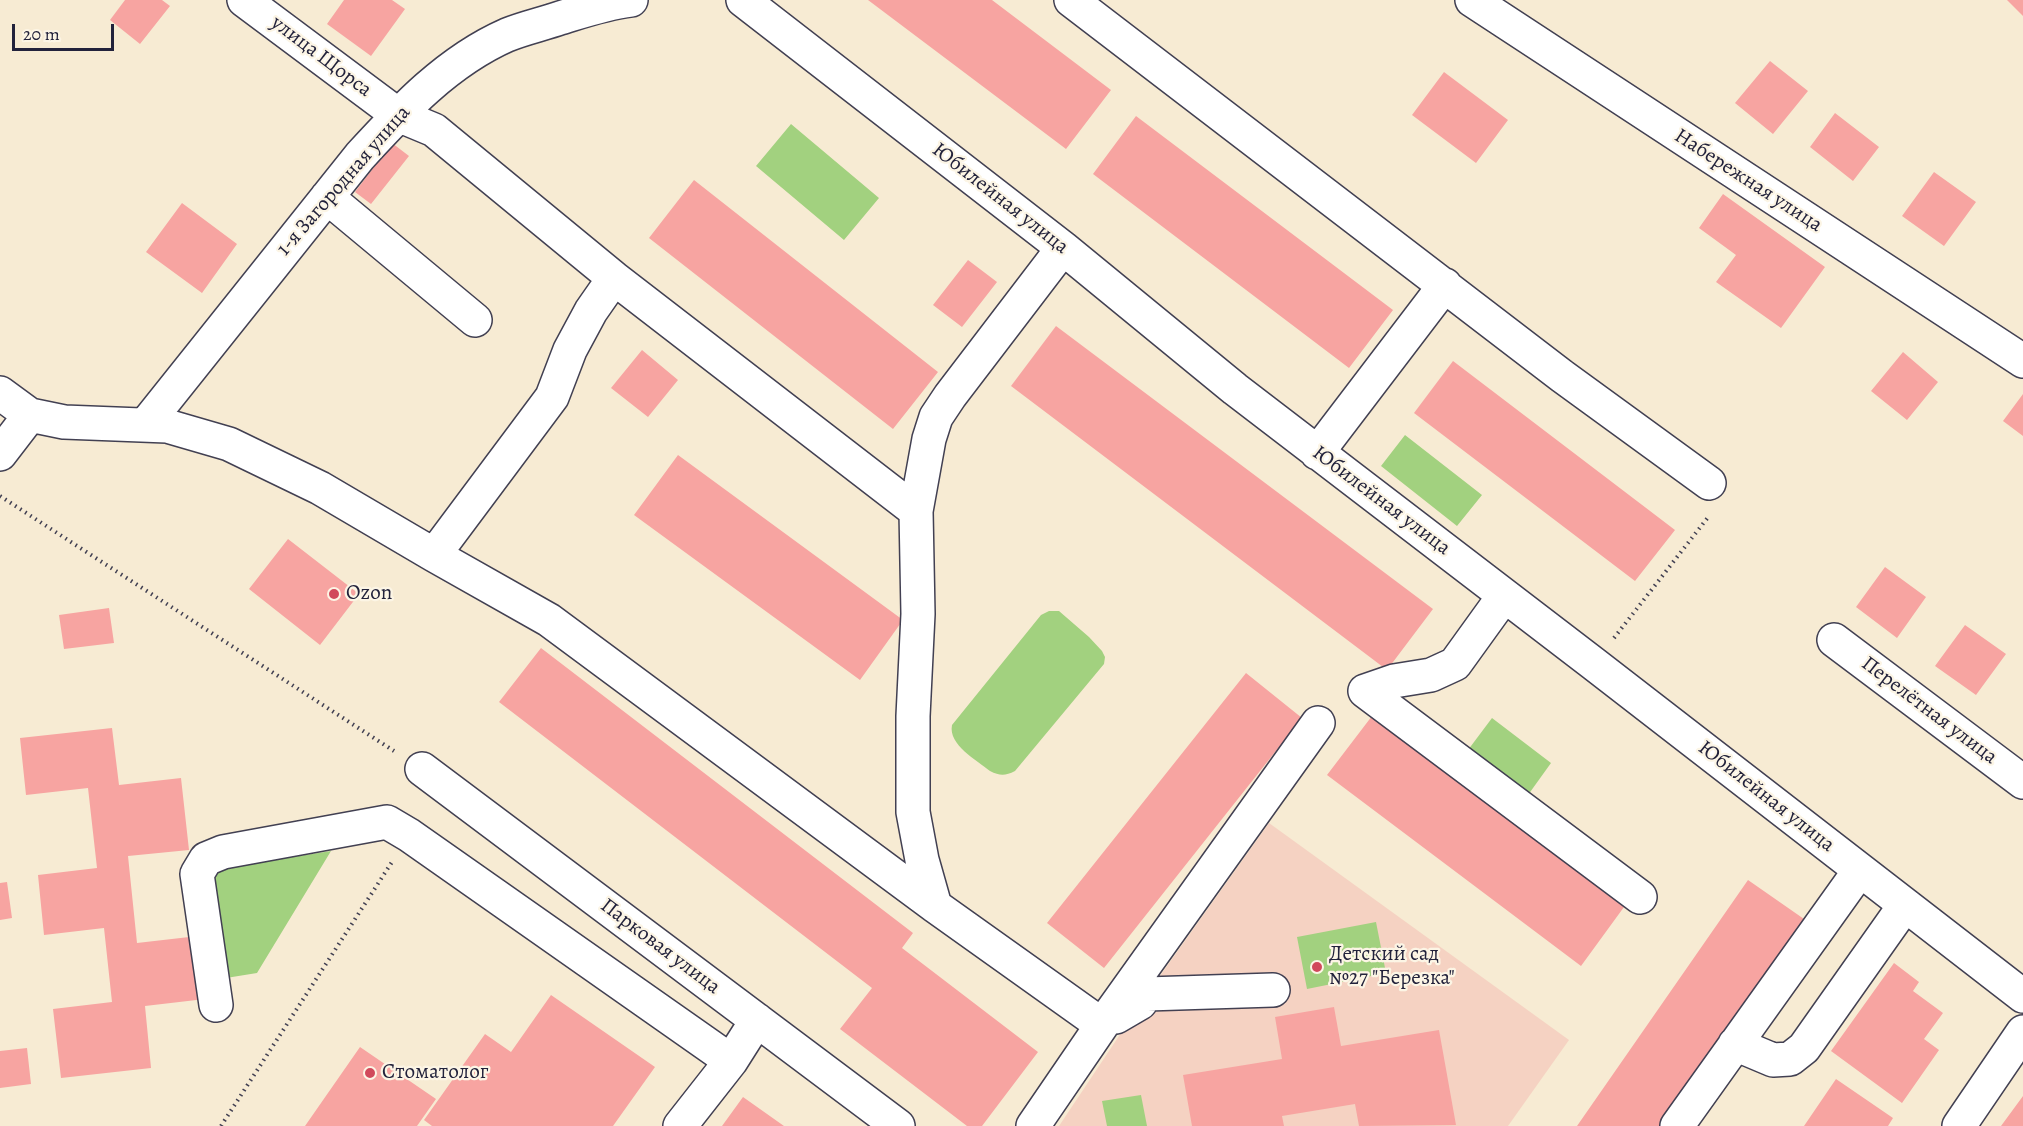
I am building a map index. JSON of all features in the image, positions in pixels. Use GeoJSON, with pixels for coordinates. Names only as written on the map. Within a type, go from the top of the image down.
{"type":"FeatureCollection","features":[{"type":"Feature","properties":{"kind":"street","name":"улица Щорса"},"geometry":{"type":"LineString","coordinates":[[244,0],[398,115],[434,130],[614,278],[916,511]]}},
{"type":"Feature","properties":{"kind":"street","name":"1-я Загородная улица"},"geometry":{"type":"LineString","coordinates":[[146,424],[360,156],[398,115],[446,71],[509,34],[608,3],[631,0]]}},
{"type":"Feature","properties":{"kind":"street","name":"Юбилейная улица"},"geometry":{"type":"LineString","coordinates":[[743,0],[1063,248],[1226,382],[1317,453],[1905,905],[2018,983]]}},
{"type":"Feature","properties":{"kind":"street"},"geometry":{"type":"LineString","coordinates":[[1071,0],[1562,376],[1709,483]]}},
{"type":"Feature","properties":{"kind":"street","name":"Набережная улица"},"geometry":{"type":"LineString","coordinates":[[1472,0],[2023,362]]}},
{"type":"Feature","properties":{"kind":"street"},"geometry":{"type":"LineString","coordinates":[[327,197],[474,320]]}},
{"type":"Feature","properties":{"kind":"street"},"geometry":{"type":"LineString","coordinates":[[935,906],[922,860],[913,812],[913,716],[918,614],[916,511],[929,439],[936,417],[950,396],[1063,248]]}},
{"type":"Feature","properties":{"kind":"street"},"geometry":{"type":"LineString","coordinates":[[434,555],[552,397],[570,350],[591,311],[614,278]]}},
{"type":"Feature","properties":{"kind":"street"},"geometry":{"type":"LineString","coordinates":[[1317,453],[1444,285]]}},
{"type":"Feature","properties":{"kind":"street"},"geometry":{"type":"LineString","coordinates":[[0,393],[30,415],[64,422],[167,426],[229,444],[320,488],[549,620],[935,906],[1102,1025]]}},
{"type":"Feature","properties":{"kind":"street"},"geometry":{"type":"LineString","coordinates":[[0,454],[30,415]]}},
{"type":"Feature","properties":{"kind":"street"},"geometry":{"type":"LineString","coordinates":[[1504,596],[1455,664],[1431,675],[1394,681],[1365,691],[1640,897]]}},
{"type":"Feature","properties":{"kind":"street","name":"Перелётная улица"},"geometry":{"type":"LineString","coordinates":[[1834,640],[2023,782]]}},
{"type":"Feature","properties":{"kind":"street"},"geometry":{"type":"LineString","coordinates":[[1033,1126],[1317,723]]}},
{"type":"Feature","properties":{"kind":"street","name":"Парковая улица"},"geometry":{"type":"LineString","coordinates":[[422,769],[898,1126]]}},
{"type":"Feature","properties":{"kind":"street"},"geometry":{"type":"LineString","coordinates":[[216,1005],[197,874],[206,859],[223,852],[387,822],[409,835],[731,1061]]}},
{"type":"Feature","properties":{"kind":"street"},"geometry":{"type":"LineString","coordinates":[[1677,1126],[1860,870]]}},
{"type":"Feature","properties":{"kind":"street"},"geometry":{"type":"LineString","coordinates":[[1735,1044],[1773,1060],[1790,1059],[1797,1054],[1804,1048],[1905,905]]}},
{"type":"Feature","properties":{"kind":"street"},"geometry":{"type":"LineString","coordinates":[[1102,1025],[1140,1004],[1147,994],[1274,990]]}},
{"type":"Feature","properties":{"kind":"street"},"geometry":{"type":"LineString","coordinates":[[680,1126],[731,1061],[757,1020]]}},
{"type":"Feature","properties":{"kind":"street"},"geometry":{"type":"LineString","coordinates":[[1959,1126],[2023,1032]]}},
{"type":"Feature","properties":{"kind":"path"},"geometry":{"type":"LineString","coordinates":[[1594,664],[1711,513],[1717,498],[1709,483]]}},
{"type":"Feature","properties":{"kind":"path"},"geometry":{"type":"LineString","coordinates":[[0,496],[422,769]]}},
{"type":"Feature","properties":{"kind":"path"},"geometry":{"type":"LineString","coordinates":[[221,1126],[409,835]]}},
{"type":"Feature","properties":{"kind":"shaded area","name":"Детский сад №27 \"Березка\""},"geometry":{"type":"Polygon","coordinates":[[[1269,823],[1569,1040],[1508,1126],[1059,1126],[1147,994],[1269,823]]]}},
{"type":"Feature","properties":{"kind":"green space"},"geometry":{"type":"Polygon","coordinates":[[[791,124],[879,198],[844,240],[756,166],[791,124]]]}},
{"type":"Feature","properties":{"kind":"green space"},"geometry":{"type":"Polygon","coordinates":[[[1405,435],[1482,495],[1457,526],[1381,466],[1405,435]]]}},
{"type":"Feature","properties":{"kind":"green space"},"geometry":{"type":"Polygon","coordinates":[[[1049,611],[1059,611],[1089,637],[1102,651],[1105,657],[1104,664],[1015,771],[1005,775],[997,774],[971,757],[959,745],[954,739],[952,725],[1041,615],[1049,611]]]}},
{"type":"Feature","properties":{"kind":"green space"},"geometry":{"type":"Polygon","coordinates":[[[1492,718],[1551,763],[1528,795],[1468,750],[1492,718]]]}},
{"type":"Feature","properties":{"kind":"green space"},"geometry":{"type":"Polygon","coordinates":[[[331,851],[257,973],[226,978],[209,870],[331,851]]]}},
{"type":"Feature","properties":{"kind":"green space"},"geometry":{"type":"Polygon","coordinates":[[[1376,922],[1386,973],[1307,989],[1297,937],[1376,922]]]}},
{"type":"Feature","properties":{"kind":"green space"},"geometry":{"type":"Polygon","coordinates":[[[1141,1095],[1147,1126],[1107,1126],[1102,1101],[1141,1095]]]}},
{"type":"Feature","properties":{"kind":"building"},"geometry":{"type":"Polygon","coordinates":[[[125,0],[162,0],[170,6],[140,44],[110,20],[125,0]]]}},
{"type":"Feature","properties":{"kind":"building"},"geometry":{"type":"Polygon","coordinates":[[[344,0],[392,0],[405,9],[371,56],[327,24],[344,0]]]}},
{"type":"Feature","properties":{"kind":"building"},"geometry":{"type":"Polygon","coordinates":[[[868,0],[992,0],[1111,90],[1066,149],[868,0]]]}},
{"type":"Feature","properties":{"kind":"building"},"geometry":{"type":"Polygon","coordinates":[[[2007,0],[2023,0],[2023,16],[2007,0]]]}},
{"type":"Feature","properties":{"kind":"building"},"geometry":{"type":"Polygon","coordinates":[[[1770,61],[1808,91],[1773,134],[1735,103],[1770,61]]]}},
{"type":"Feature","properties":{"kind":"building"},"geometry":{"type":"Polygon","coordinates":[[[1444,72],[1508,120],[1476,163],[1412,115],[1444,72]]]}},
{"type":"Feature","properties":{"kind":"building"},"geometry":{"type":"Polygon","coordinates":[[[1835,113],[1879,147],[1853,181],[1810,147],[1835,113]]]}},
{"type":"Feature","properties":{"kind":"building"},"geometry":{"type":"Polygon","coordinates":[[[1136,116],[1393,310],[1349,368],[1093,174],[1136,116]]]}},
{"type":"Feature","properties":{"kind":"building"},"geometry":{"type":"Polygon","coordinates":[[[392,143],[409,156],[371,204],[355,192],[392,143]]]}},
{"type":"Feature","properties":{"kind":"building"},"geometry":{"type":"Polygon","coordinates":[[[1934,172],[1976,202],[1944,246],[1902,216],[1934,172]]]}},
{"type":"Feature","properties":{"kind":"building"},"geometry":{"type":"Polygon","coordinates":[[[694,180],[938,372],[893,429],[649,238],[694,180]]]}},
{"type":"Feature","properties":{"kind":"building"},"geometry":{"type":"Polygon","coordinates":[[[1723,194],[1825,267],[1781,328],[1716,282],[1736,255],[1699,228],[1723,194]]]}},
{"type":"Feature","properties":{"kind":"building"},"geometry":{"type":"Polygon","coordinates":[[[182,203],[237,244],[202,293],[146,252],[182,203]]]}},
{"type":"Feature","properties":{"kind":"building"},"geometry":{"type":"Polygon","coordinates":[[[968,260],[997,282],[962,327],[933,305],[968,260]]]}},
{"type":"Feature","properties":{"kind":"building"},"geometry":{"type":"Polygon","coordinates":[[[1056,326],[1433,609],[1387,670],[1011,386],[1056,326]]]}},
{"type":"Feature","properties":{"kind":"building"},"geometry":{"type":"Polygon","coordinates":[[[642,350],[678,380],[648,417],[611,388],[642,350]]]}},
{"type":"Feature","properties":{"kind":"building"},"geometry":{"type":"Polygon","coordinates":[[[1903,352],[1938,382],[1907,420],[1871,391],[1903,352]]]}},
{"type":"Feature","properties":{"kind":"building"},"geometry":{"type":"Polygon","coordinates":[[[1453,361],[1675,530],[1635,581],[1414,413],[1453,361]]]}},
{"type":"Feature","properties":{"kind":"building"},"geometry":{"type":"Polygon","coordinates":[[[2023,394],[2023,436],[2003,421],[2023,394]]]}},
{"type":"Feature","properties":{"kind":"building"},"geometry":{"type":"Polygon","coordinates":[[[678,455],[903,620],[860,680],[634,515],[678,455]]]}},
{"type":"Feature","properties":{"kind":"building"},"geometry":{"type":"Polygon","coordinates":[[[288,539],[359,594],[320,645],[249,589],[288,539]]]}},
{"type":"Feature","properties":{"kind":"building"},"geometry":{"type":"Polygon","coordinates":[[[1885,567],[1926,597],[1897,638],[1856,607],[1885,567]]]}},
{"type":"Feature","properties":{"kind":"building"},"geometry":{"type":"Polygon","coordinates":[[[109,608],[114,643],[64,649],[59,615],[109,608]]]}},
{"type":"Feature","properties":{"kind":"building"},"geometry":{"type":"Polygon","coordinates":[[[1965,625],[2006,654],[1976,695],[1935,666],[1965,625]]]}},
{"type":"Feature","properties":{"kind":"building"},"geometry":{"type":"Polygon","coordinates":[[[541,648],[913,933],[902,948],[1038,1052],[982,1126],[967,1126],[840,1029],[872,988],[499,702],[541,648]]]}},
{"type":"Feature","properties":{"kind":"building"},"geometry":{"type":"Polygon","coordinates":[[[1246,673],[1302,718],[1104,968],[1047,923],[1246,673]]]}},
{"type":"Feature","properties":{"kind":"building"},"geometry":{"type":"Polygon","coordinates":[[[1372,716],[1624,907],[1581,966],[1327,775],[1372,716]]]}},
{"type":"Feature","properties":{"kind":"building"},"geometry":{"type":"Polygon","coordinates":[[[112,728],[119,785],[181,778],[189,850],[128,856],[137,943],[198,936],[205,999],[145,1006],[151,1068],[61,1078],[53,1009],[112,1002],[104,928],[44,935],[38,875],[97,868],[88,788],[26,795],[20,738],[112,728]]]}},
{"type":"Feature","properties":{"kind":"building"},"geometry":{"type":"Polygon","coordinates":[[[1748,880],[1804,919],[1660,1126],[1577,1126],[1748,880]]]}},
{"type":"Feature","properties":{"kind":"building"},"geometry":{"type":"Polygon","coordinates":[[[7,882],[12,918],[0,920],[0,883],[7,882]]]}},
{"type":"Feature","properties":{"kind":"building"},"geometry":{"type":"Polygon","coordinates":[[[1894,963],[1919,982],[1913,991],[1943,1013],[1924,1039],[1939,1050],[1902,1103],[1831,1051],[1894,963]]]}},
{"type":"Feature","properties":{"kind":"building"},"geometry":{"type":"Polygon","coordinates":[[[551,995],[655,1067],[613,1126],[432,1126],[424,1120],[485,1034],[511,1052],[551,995]]]}},
{"type":"Feature","properties":{"kind":"building"},"geometry":{"type":"Polygon","coordinates":[[[1334,1007],[1341,1046],[1439,1030],[1456,1125],[1359,1126],[1355,1104],[1282,1116],[1284,1126],[1192,1126],[1183,1075],[1282,1059],[1275,1017],[1334,1007]]]}},
{"type":"Feature","properties":{"kind":"building","name":"Стоматолог"},"geometry":{"type":"Polygon","coordinates":[[[360,1047],[436,1099],[417,1126],[305,1126],[360,1047]]]}},
{"type":"Feature","properties":{"kind":"building"},"geometry":{"type":"Polygon","coordinates":[[[27,1048],[31,1084],[0,1088],[0,1051],[27,1048]]]}},
{"type":"Feature","properties":{"kind":"building"},"geometry":{"type":"Polygon","coordinates":[[[1836,1079],[1893,1118],[1888,1126],[1804,1126],[1836,1079]]]}},
{"type":"Feature","properties":{"kind":"building"},"geometry":{"type":"Polygon","coordinates":[[[2023,1096],[2023,1126],[2001,1126],[2023,1096]]]}},
{"type":"Feature","properties":{"kind":"building"},"geometry":{"type":"Polygon","coordinates":[[[743,1097],[784,1126],[722,1126],[743,1097]]]}},
{"type":"Feature","properties":{"kind":"place","name":"Ozon"},"geometry":{"type":"Point","coordinates":[334,594]}},
{"type":"Feature","properties":{"kind":"place","name":"Детский сад №27 \"Березка\""},"geometry":{"type":"Point","coordinates":[1317,967]}},
{"type":"Feature","properties":{"kind":"place","name":"Стоматолог"},"geometry":{"type":"Point","coordinates":[370,1073]}}]}
